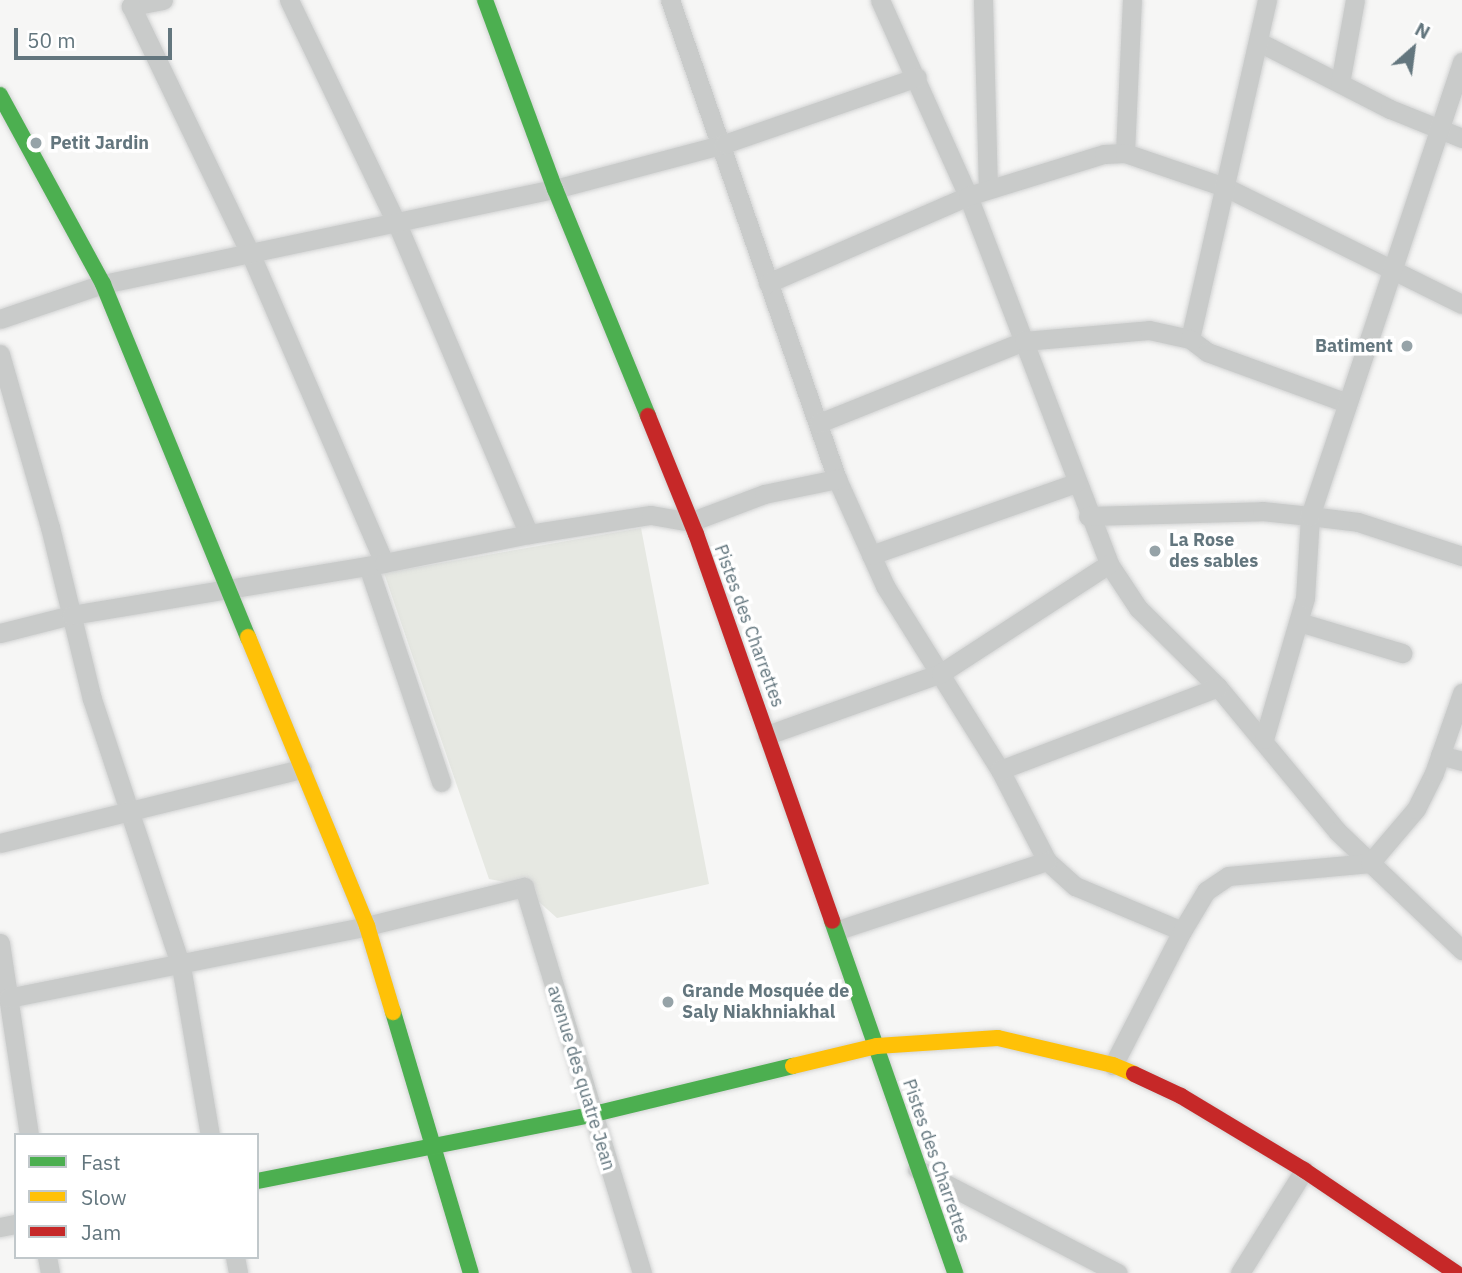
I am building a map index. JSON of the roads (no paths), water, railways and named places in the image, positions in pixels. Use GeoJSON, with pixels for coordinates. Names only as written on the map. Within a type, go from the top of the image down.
{"type":"FeatureCollection","features":[{"type":"Feature","properties":{"kind":"street"},"geometry":{"type":"LineString","coordinates":[[163,0],[131,6],[251,255],[376,565],[441,782]]}},
{"type":"Feature","properties":{"kind":"street"},"geometry":{"type":"LineString","coordinates":[[289,0],[398,226],[529,534]]}},
{"type":"Feature","properties":{"kind":"street","name":"Pistes des Charrettes"},"geometry":{"type":"LineString","coordinates":[[485,0],[555,189],[690,522],[838,930],[954,1273]]}},
{"type":"Feature","properties":{"kind":"street"},"geometry":{"type":"LineString","coordinates":[[670,0],[724,144],[768,284],[819,423],[836,479],[902,617],[942,673],[1000,770],[1047,862],[1075,886],[1182,931]]}},
{"type":"Feature","properties":{"kind":"street"},"geometry":{"type":"LineString","coordinates":[[880,0],[917,77],[968,196],[1088,516],[1109,564],[1138,608],[1218,687],[1337,831],[1462,950]]}},
{"type":"Feature","properties":{"kind":"street"},"geometry":{"type":"LineString","coordinates":[[983,0],[988,190]]}},
{"type":"Feature","properties":{"kind":"street"},"geometry":{"type":"LineString","coordinates":[[1125,152],[1132,0]]}},
{"type":"Feature","properties":{"kind":"street"},"geometry":{"type":"LineString","coordinates":[[1190,340],[1267,0]]}},
{"type":"Feature","properties":{"kind":"street"},"geometry":{"type":"LineString","coordinates":[[1340,83],[1355,0]]}},
{"type":"Feature","properties":{"kind":"street"},"geometry":{"type":"LineString","coordinates":[[1259,42],[1440,131],[1462,138]]}},
{"type":"Feature","properties":{"kind":"street"},"geometry":{"type":"LineString","coordinates":[[1264,740],[1299,622],[1310,564],[1310,516],[1347,403],[1396,270],[1462,62]]}},
{"type":"Feature","properties":{"kind":"street"},"geometry":{"type":"LineString","coordinates":[[0,319],[103,284],[398,226],[555,189],[724,144],[917,77]]}},
{"type":"Feature","properties":{"kind":"street"},"geometry":{"type":"LineString","coordinates":[[0,95],[103,284],[367,926],[398,1020],[430,1148],[471,1273]]}},
{"type":"Feature","properties":{"kind":"street"},"geometry":{"type":"LineString","coordinates":[[768,284],[968,196],[1104,154],[1125,152],[1225,187],[1462,303]]}},
{"type":"Feature","properties":{"kind":"street"},"geometry":{"type":"LineString","coordinates":[[819,423],[1024,341],[1149,330],[1190,340],[1207,352],[1347,403]]}},
{"type":"Feature","properties":{"kind":"street"},"geometry":{"type":"LineString","coordinates":[[2,366],[127,812],[181,966],[210,1133]]}},
{"type":"Feature","properties":{"kind":"street"},"geometry":{"type":"LineString","coordinates":[[0,633],[71,615],[376,565],[529,534],[652,516],[690,522],[764,494],[836,479]]}},
{"type":"Feature","properties":{"kind":"street"},"geometry":{"type":"LineString","coordinates":[[871,555],[1076,483]]}},
{"type":"Feature","properties":{"kind":"street"},"geometry":{"type":"LineString","coordinates":[[1088,516],[1262,511],[1310,516],[1358,522],[1462,556]]}},
{"type":"Feature","properties":{"kind":"street"},"geometry":{"type":"LineString","coordinates":[[767,735],[942,673],[1109,564]]}},
{"type":"Feature","properties":{"kind":"street"},"geometry":{"type":"LineString","coordinates":[[1299,622],[1402,653]]}},
{"type":"Feature","properties":{"kind":"street"},"geometry":{"type":"LineString","coordinates":[[1000,770],[1218,687]]}},
{"type":"Feature","properties":{"kind":"street"},"geometry":{"type":"LineString","coordinates":[[1113,1065],[1182,931],[1206,891],[1228,876],[1370,863],[1416,809],[1440,755],[1462,693]]}},
{"type":"Feature","properties":{"kind":"street"},"geometry":{"type":"LineString","coordinates":[[1440,755],[1462,761]]}},
{"type":"Feature","properties":{"kind":"street"},"geometry":{"type":"LineString","coordinates":[[0,843],[302,769]]}},
{"type":"Feature","properties":{"kind":"street"},"geometry":{"type":"LineString","coordinates":[[838,930],[1047,862]]}},
{"type":"Feature","properties":{"kind":"street","name":"avenue des quatre Jean"},"geometry":{"type":"LineString","coordinates":[[367,926],[507,888],[521,890],[524,887],[590,1115],[642,1273]]}},
{"type":"Feature","properties":{"kind":"street"},"geometry":{"type":"LineString","coordinates":[[8,998],[181,966],[367,926]]}},
{"type":"Feature","properties":{"kind":"street"},"geometry":{"type":"LineString","coordinates":[[0,943],[8,998],[6,1028],[29,1133]]}},
{"type":"Feature","properties":{"kind":"street"},"geometry":{"type":"LineString","coordinates":[[259,1181],[590,1115],[877,1046],[998,1038],[1113,1065],[1181,1096],[1304,1170],[1456,1273]]}},
{"type":"Feature","properties":{"kind":"street"},"geometry":{"type":"LineString","coordinates":[[917,1169],[1118,1273]]}},
{"type":"Feature","properties":{"kind":"street"},"geometry":{"type":"LineString","coordinates":[[1240,1273],[1304,1170]]}},
{"type":"Feature","properties":{"kind":"place","name":"Petit Jardin"},"geometry":{"type":"Point","coordinates":[36,143]}},
{"type":"Feature","properties":{"kind":"place","name":"Batiment"},"geometry":{"type":"Point","coordinates":[1407,346]}},
{"type":"Feature","properties":{"kind":"place","name":"La Rose des sables"},"geometry":{"type":"Point","coordinates":[1155,551]}},
{"type":"Feature","properties":{"kind":"place","name":"Grande Mosquée de Saly Niakhniakhal"},"geometry":{"type":"Point","coordinates":[668,1002]}}]}
